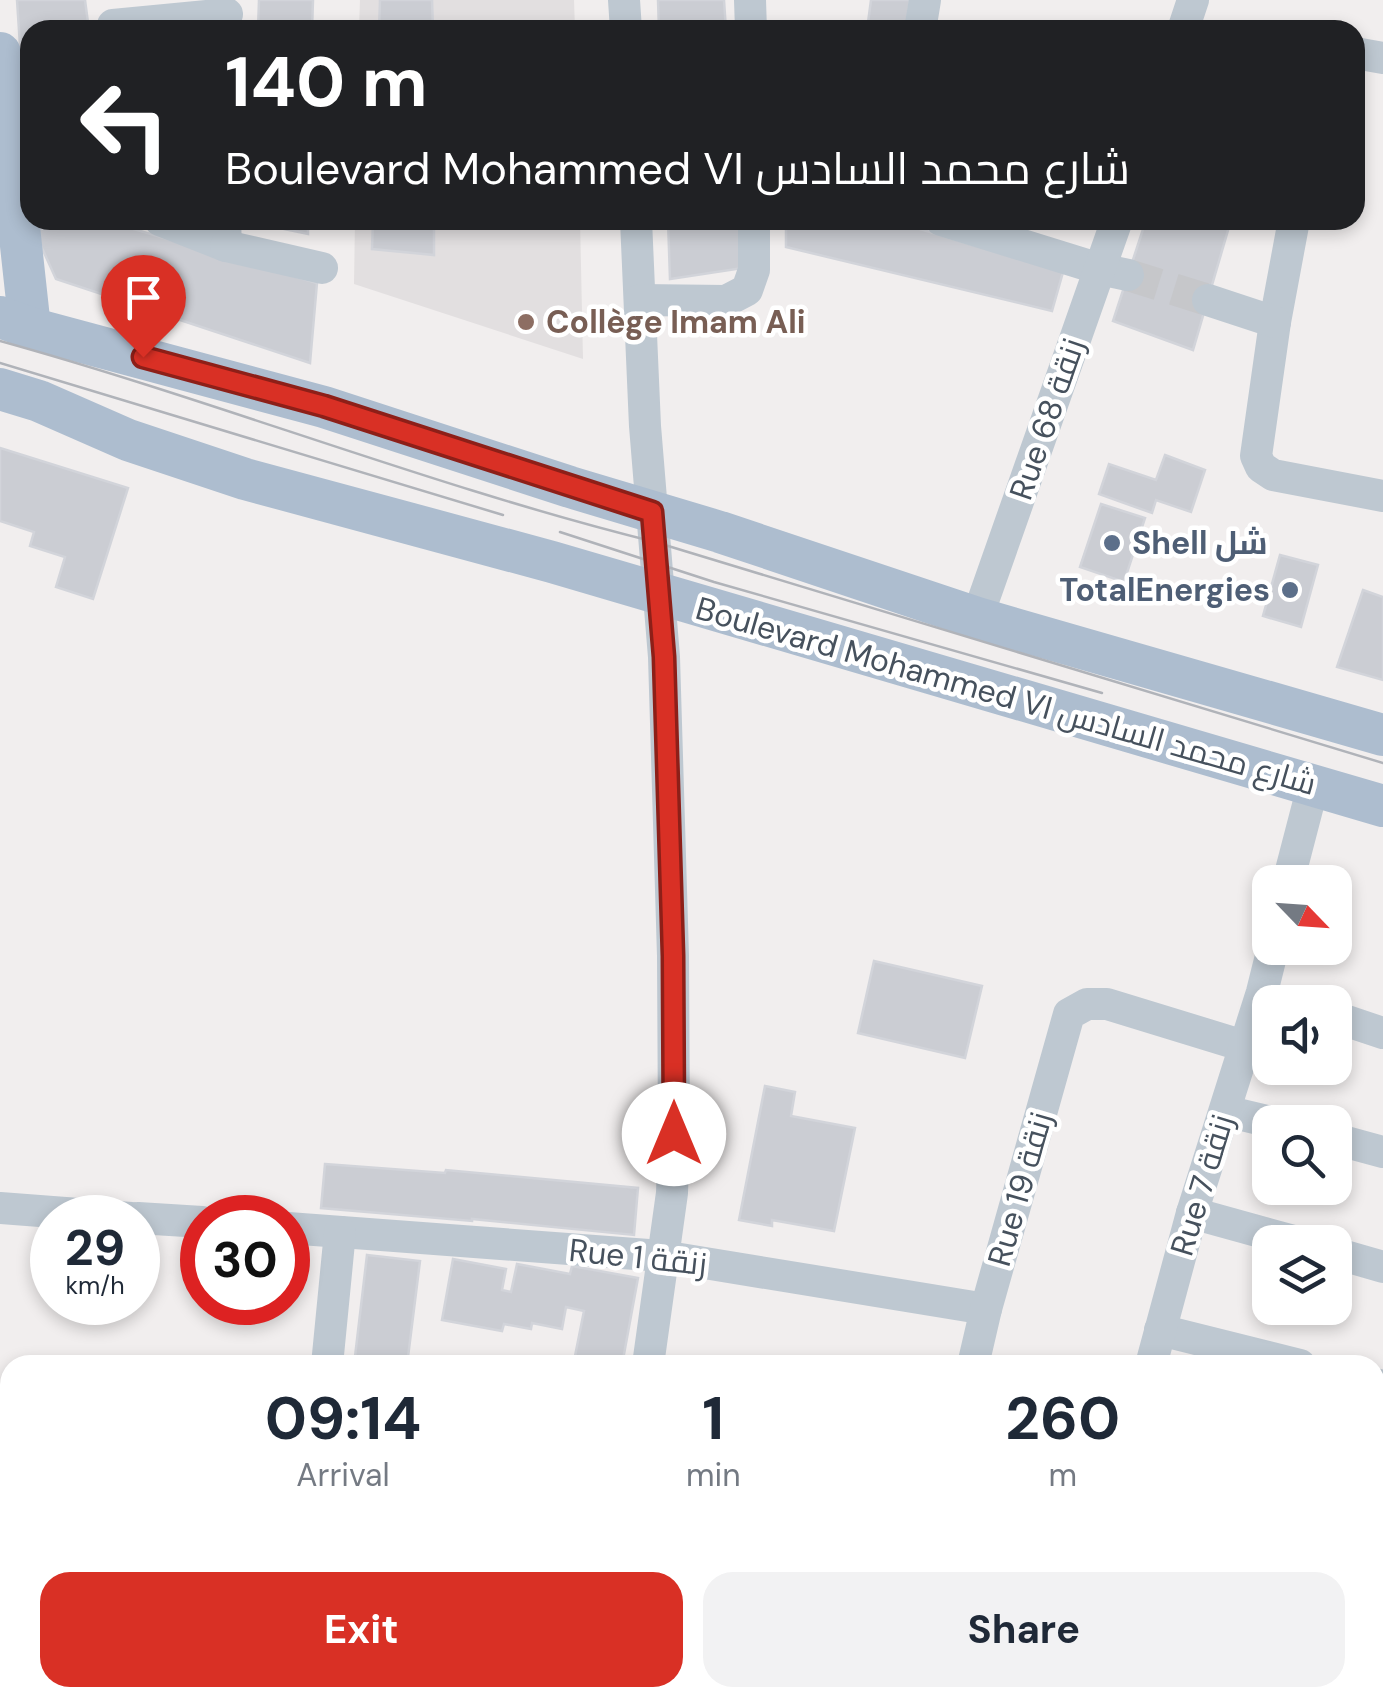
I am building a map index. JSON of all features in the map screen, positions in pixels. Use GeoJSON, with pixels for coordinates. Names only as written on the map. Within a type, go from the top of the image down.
{"type":"FeatureCollection","features":[{"type":"Feature","properties":{"kind":"main road"},"geometry":{"type":"LineString","coordinates":[[0,54],[10,319]]}},
{"type":"Feature","properties":{"kind":"main road","name":"Boulevard Mohammed VI شارع محمد السادس"},"geometry":{"type":"LineString","coordinates":[[10,319],[324,406],[977,618],[1383,734]]}},
{"type":"Feature","properties":{"kind":"main road","name":"Boulevard Mohammed VI شارع محمد السادس"},"geometry":{"type":"LineString","coordinates":[[0,389],[39,401],[128,440],[244,479],[552,562],[1383,806]]}},
{"type":"Feature","properties":{"kind":"street"},"geometry":{"type":"LineString","coordinates":[[113,18],[227,15]]}},
{"type":"Feature","properties":{"kind":"street"},"geometry":{"type":"LineString","coordinates":[[636,230],[645,426],[664,657],[674,996],[672,1193],[649,1355]]}},
{"type":"Feature","properties":{"kind":"street"},"geometry":{"type":"LineString","coordinates":[[640,300],[726,301],[747,290],[754,270],[754,230]]}},
{"type":"Feature","properties":{"kind":"street"},"geometry":{"type":"LineString","coordinates":[[975,230],[1114,272]]}},
{"type":"Feature","properties":{"kind":"street","name":"Rue 68 زنقة"},"geometry":{"type":"LineString","coordinates":[[977,618],[1114,272],[1117,230]]}},
{"type":"Feature","properties":{"kind":"street"},"geometry":{"type":"LineString","coordinates":[[1292,230],[1256,456],[1273,475],[1383,496]]}},
{"type":"Feature","properties":{"kind":"street"},"geometry":{"type":"LineString","coordinates":[[225,233],[322,268]]}},
{"type":"Feature","properties":{"kind":"street"},"geometry":{"type":"LineString","coordinates":[[1208,300],[1275,322]]}},
{"type":"Feature","properties":{"kind":"street"},"geometry":{"type":"LineString","coordinates":[[1292,865],[1313,786]]}},
{"type":"Feature","properties":{"kind":"street","name":"Rue 19 زنقة"},"geometry":{"type":"LineString","coordinates":[[975,1355],[1069,1014],[1087,1004],[1106,1004],[1244,1046]]}},
{"type":"Feature","properties":{"kind":"street"},"geometry":{"type":"LineString","coordinates":[[1352,1022],[1383,1032]]}},
{"type":"Feature","properties":{"kind":"street","name":"Rue 7 زنقة"},"geometry":{"type":"LineString","coordinates":[[1153,1355],[1192,1213],[1244,1046],[1252,1034]]}},
{"type":"Feature","properties":{"kind":"street"},"geometry":{"type":"LineString","coordinates":[[1225,1110],[1252,1117]]}},
{"type":"Feature","properties":{"kind":"street"},"geometry":{"type":"LineString","coordinates":[[1352,1144],[1383,1152]]}},
{"type":"Feature","properties":{"kind":"street"},"geometry":{"type":"LineString","coordinates":[[0,1208],[30,1210]]}},
{"type":"Feature","properties":{"kind":"street"},"geometry":{"type":"LineString","coordinates":[[1192,1213],[1252,1230]]}},
{"type":"Feature","properties":{"kind":"street","name":"Rue 1 زنقة"},"geometry":{"type":"LineString","coordinates":[[310,1230],[662,1256],[986,1309]]}},
{"type":"Feature","properties":{"kind":"street"},"geometry":{"type":"LineString","coordinates":[[328,1355],[340,1232]]}},
{"type":"Feature","properties":{"kind":"street"},"geometry":{"type":"LineString","coordinates":[[1352,1258],[1383,1267]]}},
{"type":"Feature","properties":{"kind":"street"},"geometry":{"type":"LineString","coordinates":[[1160,1330],[1260,1355]]}},
{"type":"Feature","properties":{"kind":"shaded area"},"geometry":{"type":"Polygon","coordinates":[[[360,0],[574,0],[575,20],[359,20],[360,0]]]}},
{"type":"Feature","properties":{"kind":"shaded area","name":"Collège Imam Ali"},"geometry":{"type":"Polygon","coordinates":[[[355,230],[580,230],[583,359],[354,284],[355,230]]]}},
{"type":"Feature","properties":{"kind":"building"},"geometry":{"type":"Polygon","coordinates":[[[17,0],[85,0],[88,20],[20,20],[20,46],[17,0]]]}},
{"type":"Feature","properties":{"kind":"building"},"geometry":{"type":"Polygon","coordinates":[[[259,0],[313,0],[312,20],[258,20],[259,0]]]}},
{"type":"Feature","properties":{"kind":"building"},"geometry":{"type":"Polygon","coordinates":[[[380,0],[432,0],[433,20],[379,20],[380,0]]]}},
{"type":"Feature","properties":{"kind":"building"},"geometry":{"type":"Polygon","coordinates":[[[658,0],[724,0],[725,20],[659,20],[658,0]]]}},
{"type":"Feature","properties":{"kind":"building"},"geometry":{"type":"Polygon","coordinates":[[[871,0],[910,0],[907,20],[868,20],[871,0]]]}},
{"type":"Feature","properties":{"kind":"building"},"geometry":{"type":"Polygon","coordinates":[[[34,230],[137,230],[317,283],[310,363],[56,279],[34,230]]]}},
{"type":"Feature","properties":{"kind":"building"},"geometry":{"type":"Polygon","coordinates":[[[373,230],[434,230],[434,255],[372,249],[373,230]]]}},
{"type":"Feature","properties":{"kind":"building"},"geometry":{"type":"Polygon","coordinates":[[[668,230],[740,230],[743,268],[670,279],[668,230]]]}},
{"type":"Feature","properties":{"kind":"building"},"geometry":{"type":"Polygon","coordinates":[[[786,230],[923,230],[1063,272],[1052,311],[786,247],[786,230]]]}},
{"type":"Feature","properties":{"kind":"building"},"geometry":{"type":"Polygon","coordinates":[[[1143,230],[1228,230],[1193,350],[1113,321],[1143,230]]]}},
{"type":"Feature","properties":{"kind":"building"},"geometry":{"type":"Polygon","coordinates":[[[0,448],[128,488],[93,599],[56,587],[65,557],[30,546],[34,532],[0,521],[0,448]]]}},
{"type":"Feature","properties":{"kind":"building"},"geometry":{"type":"Polygon","coordinates":[[[1165,455],[1205,470],[1191,512],[1156,500],[1152,513],[1099,494],[1109,464],[1156,480],[1165,455]]]}},
{"type":"Feature","properties":{"kind":"building","name":"Shell شل"},"geometry":{"type":"Polygon","coordinates":[[[1101,504],[1145,518],[1124,582],[1080,567],[1101,504]]]}},
{"type":"Feature","properties":{"kind":"building","name":"TotalEnergies"},"geometry":{"type":"Polygon","coordinates":[[[1280,555],[1318,565],[1301,627],[1263,616],[1280,555]]]}},
{"type":"Feature","properties":{"kind":"building"},"geometry":{"type":"Polygon","coordinates":[[[1363,590],[1383,597],[1383,680],[1337,667],[1363,590]]]}},
{"type":"Feature","properties":{"kind":"building"},"geometry":{"type":"Polygon","coordinates":[[[874,961],[982,986],[965,1058],[858,1033],[874,961]]]}},
{"type":"Feature","properties":{"kind":"building"},"geometry":{"type":"Polygon","coordinates":[[[765,1086],[795,1092],[791,1116],[855,1128],[834,1231],[772,1220],[772,1226],[739,1220],[765,1086]]]}},
{"type":"Feature","properties":{"kind":"building"},"geometry":{"type":"Polygon","coordinates":[[[325,1164],[445,1173],[446,1170],[638,1188],[634,1235],[321,1208],[325,1164]]]}},
{"type":"Feature","properties":{"kind":"building"},"geometry":{"type":"Polygon","coordinates":[[[367,1255],[420,1261],[408,1355],[355,1355],[367,1255]]]}},
{"type":"Feature","properties":{"kind":"building"},"geometry":{"type":"Polygon","coordinates":[[[453,1259],[506,1269],[502,1290],[511,1292],[517,1264],[570,1274],[572,1266],[638,1278],[624,1355],[575,1355],[584,1311],[566,1307],[562,1329],[532,1323],[531,1329],[504,1324],[502,1331],[442,1320],[453,1259]]]}},
{"type":"Feature","properties":{"kind":"tunnel"},"geometry":{"type":"LineString","coordinates":[[1128,275],[1208,300]]}},
{"type":"Feature","properties":{"kind":"tram line"},"geometry":{"type":"LineString","coordinates":[[0,341],[490,496],[655,542],[1383,763]]}},
{"type":"Feature","properties":{"kind":"tram line"},"geometry":{"type":"LineString","coordinates":[[0,363],[503,515]]}},
{"type":"Feature","properties":{"kind":"tram line"},"geometry":{"type":"LineString","coordinates":[[560,532],[714,582],[1102,693]]}},
{"type":"Feature","properties":{"kind":"place","name":"Collège Imam Ali"},"geometry":{"type":"Point","coordinates":[526,322]}},
{"type":"Feature","properties":{"kind":"place","name":"Shell شل"},"geometry":{"type":"Point","coordinates":[1112,543]}},
{"type":"Feature","properties":{"kind":"place","name":"TotalEnergies"},"geometry":{"type":"Point","coordinates":[1290,590]}},
{"type":"Feature","properties":{"kind":"route"},"geometry":{"type":"LineString","coordinates":[[143,357],[324,406],[652,512],[664,657],[674,1134]]}}]}
